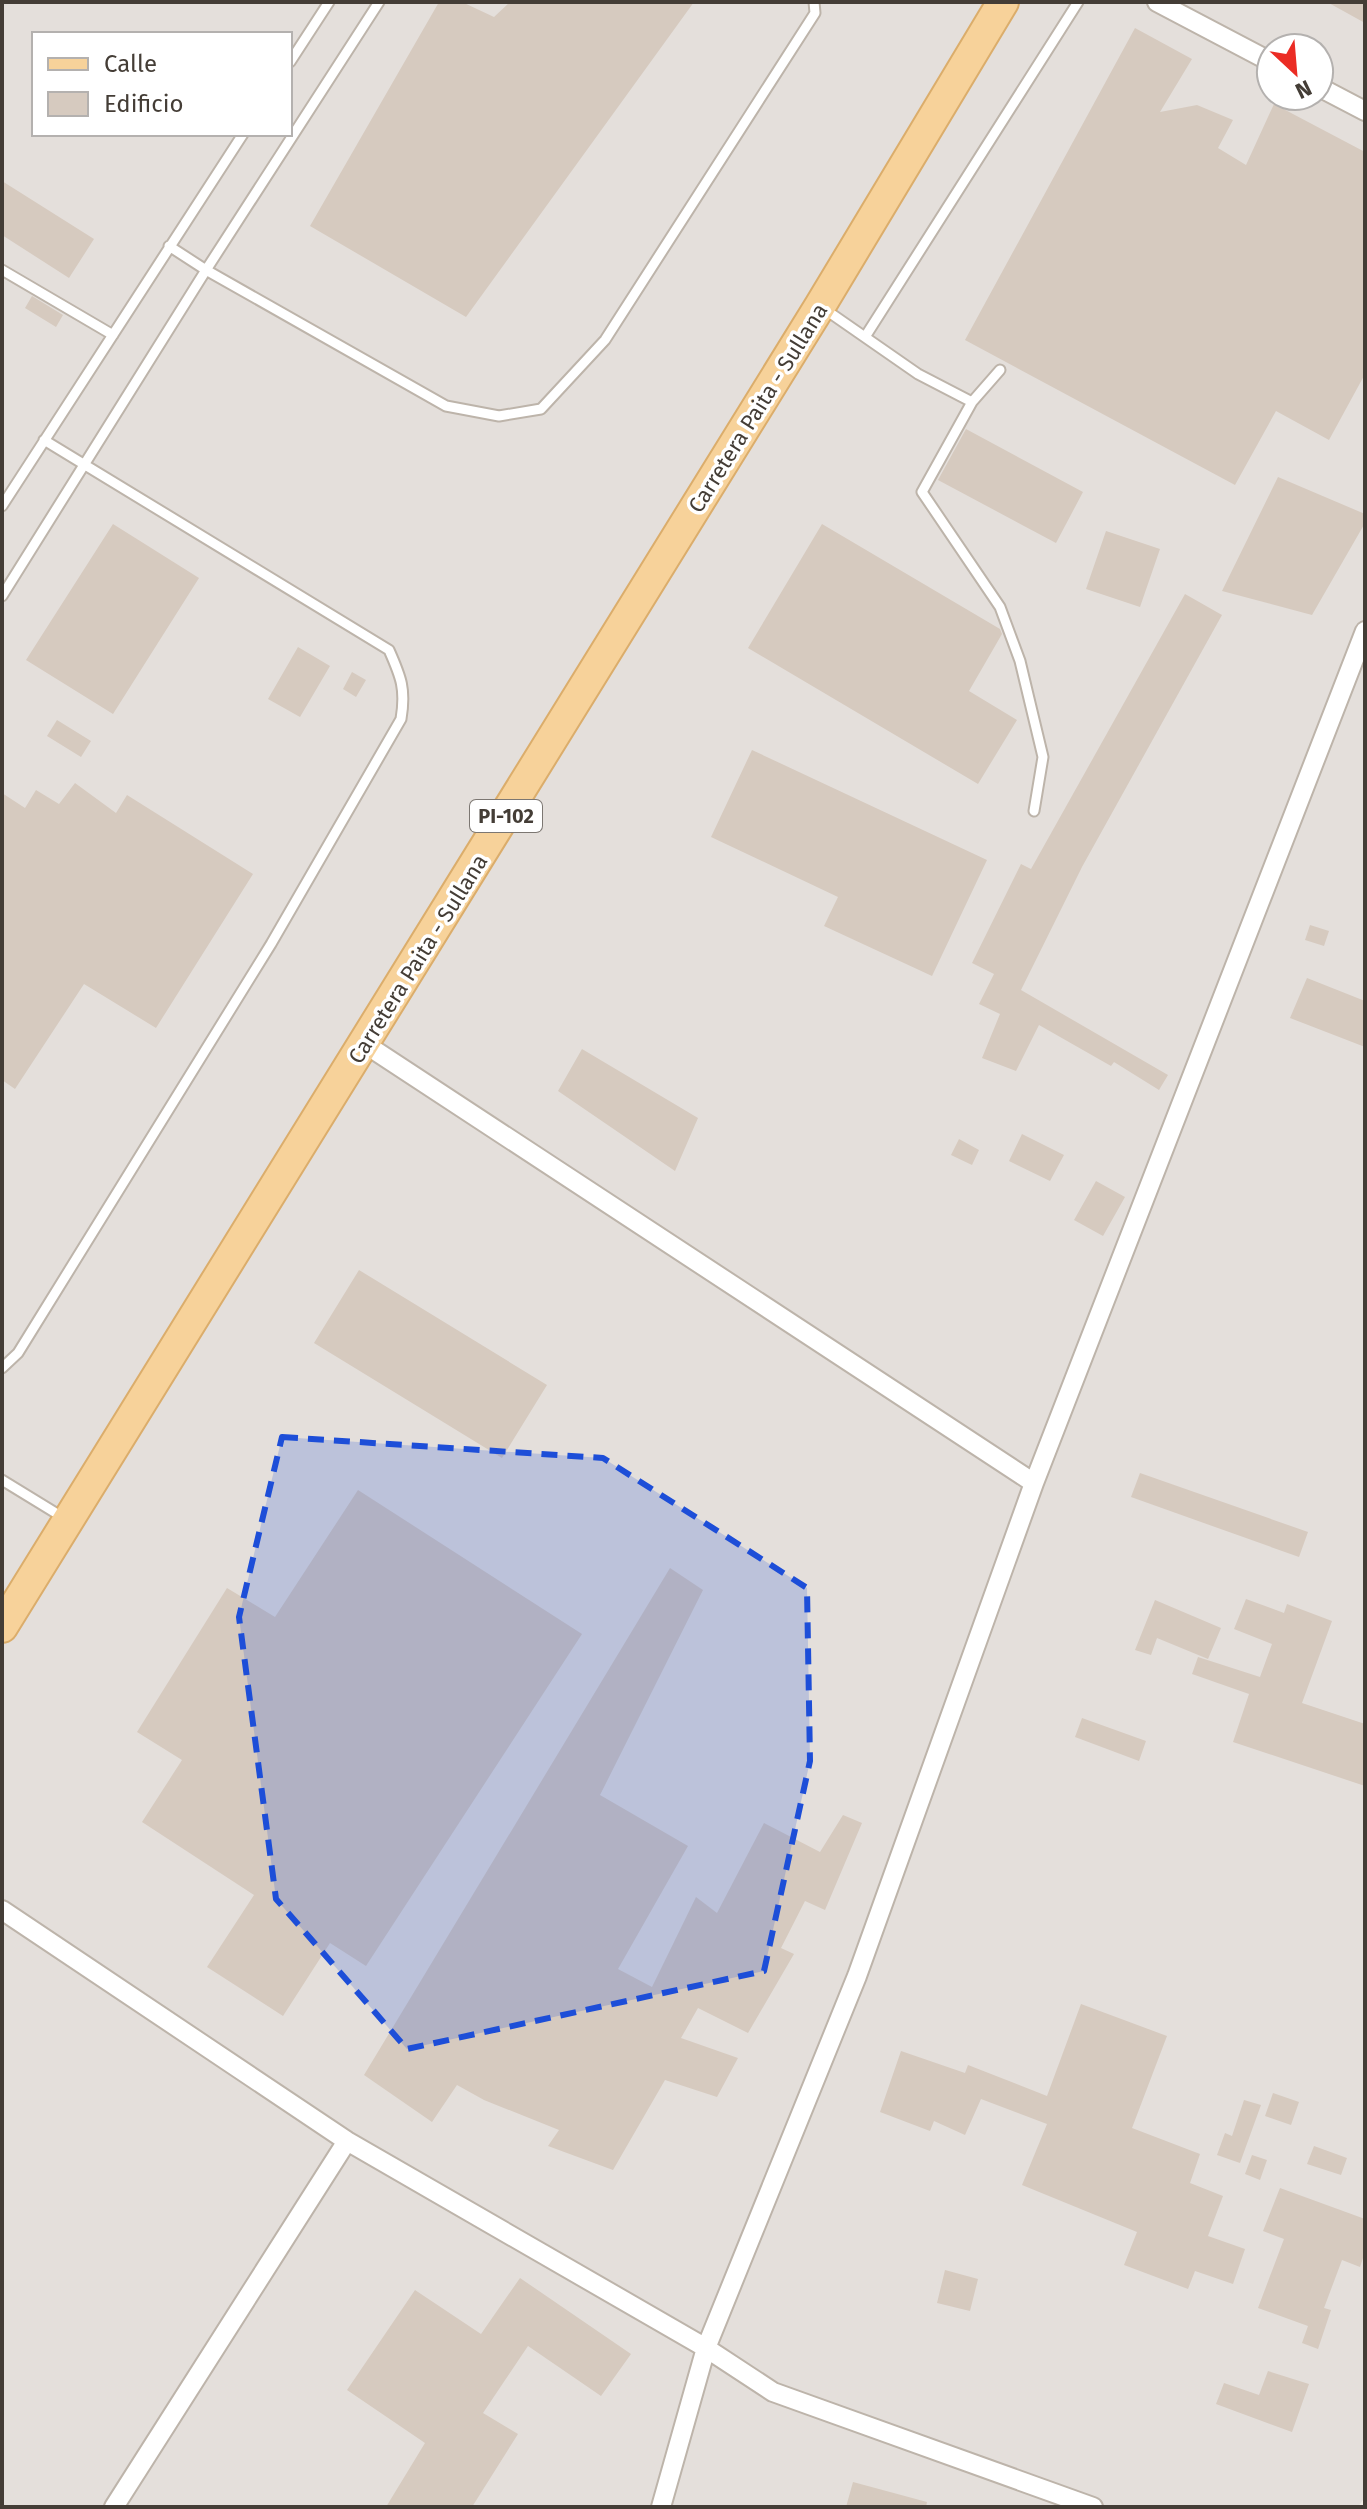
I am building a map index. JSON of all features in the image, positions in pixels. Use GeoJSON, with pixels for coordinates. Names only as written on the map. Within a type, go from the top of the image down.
{"type":"FeatureCollection","features":[{"type":"Feature","properties":{"kind":"main road","name":"Carretera Paita - Sullana"},"geometry":{"type":"LineString","coordinates":[[2,1627],[820,306],[1003,2]]}},
{"type":"Feature","properties":{"kind":"street"},"geometry":{"type":"LineString","coordinates":[[1157,2],[1255,54]]}},
{"type":"Feature","properties":{"kind":"street"},"geometry":{"type":"LineString","coordinates":[[1335,95],[1365,111]]}},
{"type":"Feature","properties":{"kind":"street"},"geometry":{"type":"LineString","coordinates":[[661,2507],[706,2348],[857,1976],[1034,1483],[1365,631]]}},
{"type":"Feature","properties":{"kind":"street"},"geometry":{"type":"LineString","coordinates":[[365,1044],[1034,1483]]}},
{"type":"Feature","properties":{"kind":"street"},"geometry":{"type":"LineString","coordinates":[[2,1910],[347,2141],[706,2348],[773,2392],[1093,2507]]}},
{"type":"Feature","properties":{"kind":"street"},"geometry":{"type":"LineString","coordinates":[[114,2507],[347,2141]]}},
{"type":"Feature","properties":{"kind":"lane"},"geometry":{"type":"LineString","coordinates":[[292,59],[329,2]]}},
{"type":"Feature","properties":{"kind":"lane"},"geometry":{"type":"LineString","coordinates":[[2,596],[206,270],[379,2]]}},
{"type":"Feature","properties":{"kind":"lane"},"geometry":{"type":"LineString","coordinates":[[169,246],[446,406],[499,416],[541,409],[605,340],[815,13],[814,2]]}},
{"type":"Feature","properties":{"kind":"lane"},"geometry":{"type":"LineString","coordinates":[[865,337],[1078,2]]}},
{"type":"Feature","properties":{"kind":"lane"},"geometry":{"type":"LineString","coordinates":[[2,506],[242,136]]}},
{"type":"Feature","properties":{"kind":"lane"},"geometry":{"type":"LineString","coordinates":[[2,270],[113,335]]}},
{"type":"Feature","properties":{"kind":"lane"},"geometry":{"type":"LineString","coordinates":[[820,306],[918,374],[972,402]]}},
{"type":"Feature","properties":{"kind":"lane"},"geometry":{"type":"LineString","coordinates":[[1000,370],[972,402],[922,492],[1000,607],[1020,661],[1043,757],[1034,811]]}},
{"type":"Feature","properties":{"kind":"lane"},"geometry":{"type":"LineString","coordinates":[[2,1368],[18,1353],[271,944],[401,719],[404,697],[401,677],[389,650],[44,440]]}},
{"type":"Feature","properties":{"kind":"lane"},"geometry":{"type":"LineString","coordinates":[[2,1480],[69,1520]]}},
{"type":"Feature","properties":{"kind":"highlighted area"},"geometry":{"type":"Polygon","coordinates":[[[282,1437],[603,1458],[807,1588],[810,1761],[764,1971],[407,2049],[276,1899],[239,1617],[282,1437]]]}},
{"type":"Feature","properties":{"kind":"shaded area"},"geometry":{"type":"Polygon","coordinates":[[[2,2],[1365,2],[1365,2497],[1358,2507],[2,2507],[2,2]]]}},
{"type":"Feature","properties":{"kind":"building"},"geometry":{"type":"Polygon","coordinates":[[[439,2],[462,2],[494,17],[510,2],[694,2],[466,317],[310,226],[439,2]]]}},
{"type":"Feature","properties":{"kind":"building"},"geometry":{"type":"Polygon","coordinates":[[[1327,2],[1365,2],[1365,23],[1327,2]]]}},
{"type":"Feature","properties":{"kind":"building"},"geometry":{"type":"Polygon","coordinates":[[[1135,28],[1192,59],[1160,112],[1197,105],[1233,120],[1218,148],[1246,165],[1270,112],[1289,112],[1365,152],[1365,374],[1329,440],[1276,411],[1235,485],[965,340],[1135,28]]]}},
{"type":"Feature","properties":{"kind":"building"},"geometry":{"type":"Polygon","coordinates":[[[2,181],[94,239],[69,278],[2,235],[2,181]]]}},
{"type":"Feature","properties":{"kind":"building"},"geometry":{"type":"Polygon","coordinates":[[[32,296],[63,315],[56,327],[25,308],[32,296]]]}},
{"type":"Feature","properties":{"kind":"building"},"geometry":{"type":"Polygon","coordinates":[[[966,429],[1083,492],[1056,543],[938,480],[966,429]]]}},
{"type":"Feature","properties":{"kind":"building"},"geometry":{"type":"Polygon","coordinates":[[[1278,477],[1365,514],[1365,523],[1312,615],[1222,591],[1278,477]]]}},
{"type":"Feature","properties":{"kind":"building"},"geometry":{"type":"Polygon","coordinates":[[[113,524],[199,578],[113,714],[26,660],[113,524]]]}},
{"type":"Feature","properties":{"kind":"building"},"geometry":{"type":"Polygon","coordinates":[[[822,524],[1000,629],[1002,634],[969,691],[1017,720],[978,784],[748,648],[822,524]]]}},
{"type":"Feature","properties":{"kind":"building"},"geometry":{"type":"Polygon","coordinates":[[[1106,531],[1160,549],[1140,607],[1086,589],[1106,531]]]}},
{"type":"Feature","properties":{"kind":"building"},"geometry":{"type":"Polygon","coordinates":[[[1185,594],[1222,615],[1082,867],[1021,990],[1168,1075],[1159,1090],[1114,1062],[1111,1066],[1039,1025],[1016,1071],[982,1058],[1000,1014],[979,1004],[994,974],[972,963],[1021,864],[1031,869],[1185,594]]]}},
{"type":"Feature","properties":{"kind":"building"},"geometry":{"type":"Polygon","coordinates":[[[298,647],[330,666],[300,717],[268,699],[298,647]]]}},
{"type":"Feature","properties":{"kind":"building"},"geometry":{"type":"Polygon","coordinates":[[[352,672],[366,680],[356,697],[343,689],[352,672]]]}},
{"type":"Feature","properties":{"kind":"building"},"geometry":{"type":"Polygon","coordinates":[[[57,720],[91,741],[81,757],[47,736],[57,720]]]}},
{"type":"Feature","properties":{"kind":"building"},"geometry":{"type":"Polygon","coordinates":[[[752,750],[987,860],[932,976],[824,926],[838,897],[711,837],[752,750]]]}},
{"type":"Feature","properties":{"kind":"building"},"geometry":{"type":"Polygon","coordinates":[[[75,783],[116,813],[127,795],[253,874],[156,1028],[84,984],[15,1089],[2,1080],[2,793],[25,808],[36,790],[59,804],[75,783]]]}},
{"type":"Feature","properties":{"kind":"building"},"geometry":{"type":"Polygon","coordinates":[[[1310,925],[1329,931],[1324,946],[1305,940],[1310,925]]]}},
{"type":"Feature","properties":{"kind":"building"},"geometry":{"type":"Polygon","coordinates":[[[1307,978],[1365,1001],[1365,1047],[1290,1018],[1307,978]]]}},
{"type":"Feature","properties":{"kind":"building"},"geometry":{"type":"Polygon","coordinates":[[[582,1049],[698,1118],[675,1171],[558,1091],[582,1049]]]}},
{"type":"Feature","properties":{"kind":"building"},"geometry":{"type":"Polygon","coordinates":[[[1022,1134],[1064,1155],[1050,1181],[1009,1161],[1022,1134]]]}},
{"type":"Feature","properties":{"kind":"building"},"geometry":{"type":"Polygon","coordinates":[[[959,1139],[979,1150],[972,1165],[951,1155],[959,1139]]]}},
{"type":"Feature","properties":{"kind":"building"},"geometry":{"type":"Polygon","coordinates":[[[1096,1181],[1125,1197],[1103,1236],[1074,1220],[1096,1181]]]}},
{"type":"Feature","properties":{"kind":"building"},"geometry":{"type":"Polygon","coordinates":[[[359,1270],[547,1385],[502,1458],[314,1343],[359,1270]]]}},
{"type":"Feature","properties":{"kind":"building"},"geometry":{"type":"Polygon","coordinates":[[[1140,1473],[1308,1532],[1299,1557],[1131,1497],[1140,1473]]]}},
{"type":"Feature","properties":{"kind":"building"},"geometry":{"type":"Polygon","coordinates":[[[358,1490],[582,1634],[366,1966],[330,1943],[283,2016],[207,1967],[254,1895],[142,1822],[182,1760],[137,1732],[227,1588],[275,1617],[358,1490]]]}},
{"type":"Feature","properties":{"kind":"building"},"geometry":{"type":"Polygon","coordinates":[[[670,1568],[703,1590],[600,1795],[688,1846],[618,1969],[652,1987],[696,1897],[717,1913],[764,1823],[820,1852],[843,1815],[862,1823],[825,1910],[805,1901],[781,1948],[794,1954],[748,2033],[698,2008],[681,2038],[738,2058],[717,2097],[665,2080],[613,2170],[548,2146],[559,2130],[484,2100],[457,2085],[432,2122],[364,2075],[670,1568]]]}},
{"type":"Feature","properties":{"kind":"building"},"geometry":{"type":"Polygon","coordinates":[[[1246,1599],[1284,1613],[1287,1604],[1332,1621],[1302,1703],[1365,1724],[1365,1786],[1233,1742],[1249,1694],[1192,1674],[1198,1657],[1260,1677],[1272,1644],[1234,1629],[1246,1599]]]}},
{"type":"Feature","properties":{"kind":"building"},"geometry":{"type":"Polygon","coordinates":[[[1155,1600],[1221,1628],[1208,1659],[1157,1638],[1151,1655],[1135,1650],[1155,1600]]]}},
{"type":"Feature","properties":{"kind":"building"},"geometry":{"type":"Polygon","coordinates":[[[1082,1718],[1146,1741],[1139,1761],[1075,1737],[1082,1718]]]}},
{"type":"Feature","properties":{"kind":"building"},"geometry":{"type":"Polygon","coordinates":[[[1081,2004],[1167,2036],[1132,2128],[1200,2154],[1190,2183],[1223,2196],[1208,2236],[1245,2249],[1233,2284],[1195,2271],[1188,2289],[1124,2265],[1137,2232],[1022,2185],[1047,2124],[981,2099],[965,2135],[934,2121],[930,2131],[880,2112],[901,2051],[965,2073],[968,2065],[1047,2096],[1081,2004]]]}},
{"type":"Feature","properties":{"kind":"building"},"geometry":{"type":"Polygon","coordinates":[[[1273,2093],[1299,2102],[1291,2125],[1265,2116],[1273,2093]]]}},
{"type":"Feature","properties":{"kind":"building"},"geometry":{"type":"Polygon","coordinates":[[[1244,2100],[1261,2105],[1240,2163],[1217,2155],[1225,2133],[1232,2136],[1244,2100]]]}},
{"type":"Feature","properties":{"kind":"building"},"geometry":{"type":"Polygon","coordinates":[[[1314,2146],[1347,2158],[1341,2175],[1307,2164],[1314,2146]]]}},
{"type":"Feature","properties":{"kind":"building"},"geometry":{"type":"Polygon","coordinates":[[[1252,2155],[1267,2160],[1260,2180],[1245,2174],[1252,2155]]]}},
{"type":"Feature","properties":{"kind":"building"},"geometry":{"type":"Polygon","coordinates":[[[1280,2188],[1365,2219],[1365,2252],[1360,2267],[1342,2260],[1324,2308],[1331,2310],[1318,2349],[1302,2343],[1308,2326],[1258,2308],[1284,2239],[1263,2231],[1280,2188]]]}},
{"type":"Feature","properties":{"kind":"building"},"geometry":{"type":"Polygon","coordinates":[[[945,2270],[978,2279],[970,2311],[937,2303],[945,2270]]]}},
{"type":"Feature","properties":{"kind":"building"},"geometry":{"type":"Polygon","coordinates":[[[520,2278],[631,2354],[601,2396],[528,2346],[483,2413],[518,2434],[472,2507],[386,2507],[425,2443],[347,2390],[415,2290],[481,2334],[520,2278]]]}},
{"type":"Feature","properties":{"kind":"building"},"geometry":{"type":"Polygon","coordinates":[[[1268,2371],[1309,2384],[1292,2432],[1216,2404],[1224,2383],[1259,2395],[1268,2371]]]}},
{"type":"Feature","properties":{"kind":"building"},"geometry":{"type":"Polygon","coordinates":[[[853,2482],[927,2502],[926,2507],[846,2507],[853,2482]]]}}]}
